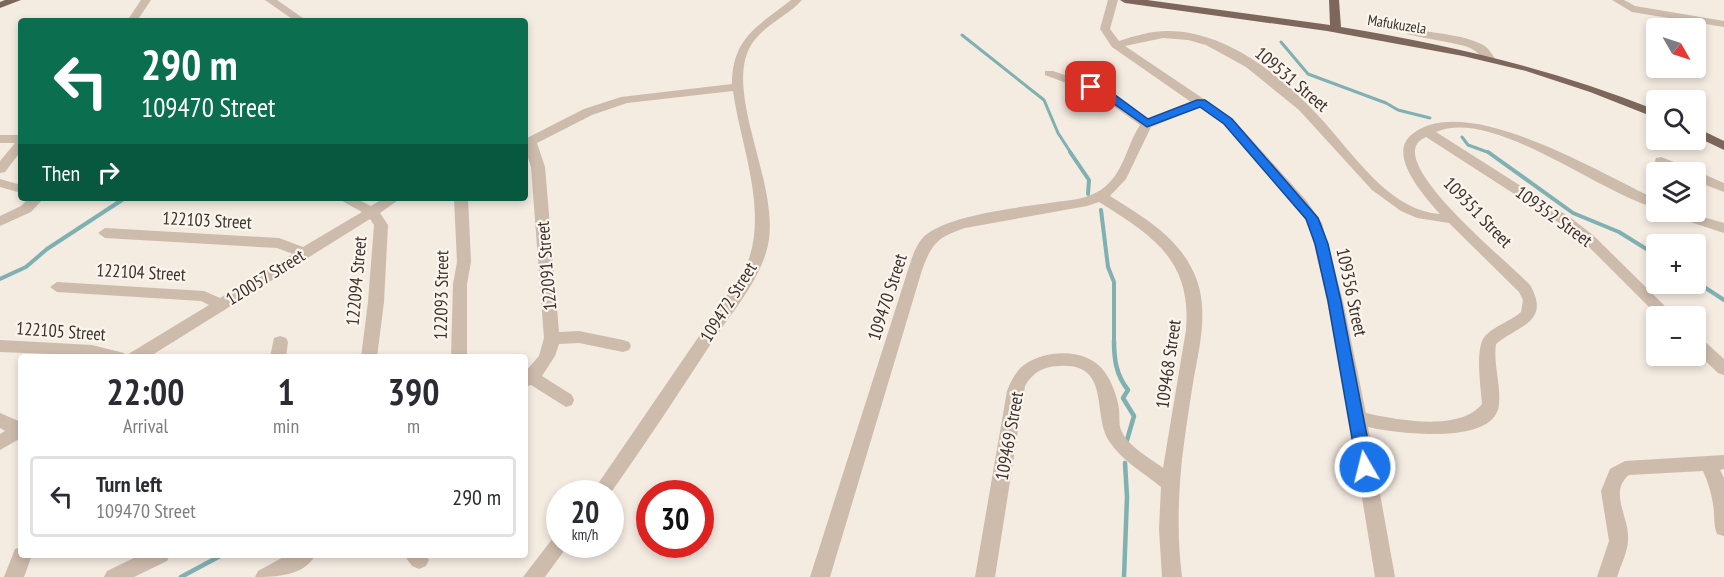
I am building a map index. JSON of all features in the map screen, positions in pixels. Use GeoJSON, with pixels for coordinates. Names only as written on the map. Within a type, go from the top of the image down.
{"type":"FeatureCollection","features":[{"type":"Feature","properties":{"kind":"main road"},"geometry":{"type":"LineString","coordinates":[[0,5],[16,0]]}},
{"type":"Feature","properties":{"kind":"main road","name":"Mafukuzela"},"geometry":{"type":"LineString","coordinates":[[1125,0],[1336,31],[1484,48],[1646,110]]}},
{"type":"Feature","properties":{"kind":"main road"},"geometry":{"type":"LineString","coordinates":[[1334,0],[1336,31]]}},
{"type":"Feature","properties":{"kind":"main road"},"geometry":{"type":"LineString","coordinates":[[1706,137],[1724,146]]}},
{"type":"Feature","properties":{"kind":"street"},"geometry":{"type":"LineString","coordinates":[[134,18],[146,0]]}},
{"type":"Feature","properties":{"kind":"street"},"geometry":{"type":"LineString","coordinates":[[270,0],[297,18]]}},
{"type":"Feature","properties":{"kind":"street","name":"109472 Street"},"geometry":{"type":"LineString","coordinates":[[610,480],[755,263],[761,245],[760,200],[739,87],[738,60],[744,47],[797,0]]}},
{"type":"Feature","properties":{"kind":"street"},"geometry":{"type":"LineString","coordinates":[[1113,0],[1105,29],[1116,45]]}},
{"type":"Feature","properties":{"kind":"street"},"geometry":{"type":"LineString","coordinates":[[1617,0],[1632,9],[1724,24]]}},
{"type":"Feature","properties":{"kind":"street"},"geometry":{"type":"LineString","coordinates":[[1411,32],[1484,48]]}},
{"type":"Feature","properties":{"kind":"street"},"geometry":{"type":"LineString","coordinates":[[1446,32],[1464,43]]}},
{"type":"Feature","properties":{"kind":"street","name":"109531 Street"},"geometry":{"type":"LineString","coordinates":[[1116,45],[1148,36],[1182,35],[1232,54],[1302,106],[1351,163],[1394,200],[1421,215],[1454,219]]}},
{"type":"Feature","properties":{"kind":"street","name":"109356 Street"},"geometry":{"type":"LineString","coordinates":[[1116,45],[1134,60],[1201,102],[1228,122],[1301,203],[1317,226],[1335,301],[1358,418],[1385,577]]}},
{"type":"Feature","properties":{"kind":"street"},"geometry":{"type":"LineString","coordinates":[[1048,73],[1102,92],[1147,124],[1201,102]]}},
{"type":"Feature","properties":{"kind":"street"},"geometry":{"type":"LineString","coordinates":[[528,143],[588,112],[625,100],[739,87]]}},
{"type":"Feature","properties":{"kind":"street","name":"109470 Street"},"geometry":{"type":"LineString","coordinates":[[820,577],[911,280],[926,243],[933,236],[953,226],[1087,202],[1101,197],[1113,189],[1121,179],[1147,124]]}},
{"type":"Feature","properties":{"kind":"street"},"geometry":{"type":"LineString","coordinates":[[1427,132],[1446,125],[1482,128],[1501,133],[1646,199]]}},
{"type":"Feature","properties":{"kind":"street","name":"109351 Street"},"geometry":{"type":"LineString","coordinates":[[1358,418],[1397,427],[1422,427],[1477,421],[1487,414],[1491,406],[1487,351],[1489,341],[1527,317],[1531,307],[1531,297],[1500,262],[1454,219],[1430,192],[1412,164],[1408,149],[1410,142],[1427,132]]}},
{"type":"Feature","properties":{"kind":"street","name":"109352 Street"},"geometry":{"type":"LineString","coordinates":[[1427,132],[1566,221],[1589,239],[1657,306]]}},
{"type":"Feature","properties":{"kind":"street"},"geometry":{"type":"LineString","coordinates":[[0,139],[18,141]]}},
{"type":"Feature","properties":{"kind":"street","name":"122091 Street"},"geometry":{"type":"LineString","coordinates":[[528,143],[538,168],[552,338],[547,357],[528,379]]}},
{"type":"Feature","properties":{"kind":"street"},"geometry":{"type":"LineString","coordinates":[[0,169],[18,145]]}},
{"type":"Feature","properties":{"kind":"street"},"geometry":{"type":"LineString","coordinates":[[1706,181],[1724,188]]}},
{"type":"Feature","properties":{"kind":"street"},"geometry":{"type":"LineString","coordinates":[[0,183],[18,188]]}},
{"type":"Feature","properties":{"kind":"street","name":"109468 Street"},"geometry":{"type":"LineString","coordinates":[[1101,197],[1159,237],[1173,251],[1189,278],[1195,310],[1168,520],[1172,577]]}},
{"type":"Feature","properties":{"kind":"street"},"geometry":{"type":"LineString","coordinates":[[0,222],[26,209],[34,201]]}},
{"type":"Feature","properties":{"kind":"street"},"geometry":{"type":"LineString","coordinates":[[350,201],[371,212]]}},
{"type":"Feature","properties":{"kind":"street","name":"120057 Street"},"geometry":{"type":"LineString","coordinates":[[141,354],[389,201]]}},
{"type":"Feature","properties":{"kind":"street","name":"122093 Street"},"geometry":{"type":"LineString","coordinates":[[459,354],[459,284],[464,262],[461,201]]}},
{"type":"Feature","properties":{"kind":"street","name":"122094 Street"},"geometry":{"type":"LineString","coordinates":[[369,354],[376,302],[381,225],[371,212]]}},
{"type":"Feature","properties":{"kind":"street"},"geometry":{"type":"LineString","coordinates":[[1702,222],[1721,229]]}},
{"type":"Feature","properties":{"kind":"street","name":"122103 Street"},"geometry":{"type":"LineString","coordinates":[[105,233],[279,243],[304,253]]}},
{"type":"Feature","properties":{"kind":"street","name":"122104 Street"},"geometry":{"type":"LineString","coordinates":[[57,287],[204,296],[221,305]]}},
{"type":"Feature","properties":{"kind":"street"},"geometry":{"type":"LineString","coordinates":[[552,338],[588,338],[622,346]]}},
{"type":"Feature","properties":{"kind":"street","name":"122105 Street"},"geometry":{"type":"LineString","coordinates":[[0,346],[92,351],[105,354]]}},
{"type":"Feature","properties":{"kind":"street"},"geometry":{"type":"LineString","coordinates":[[1706,352],[1724,369]]}},
{"type":"Feature","properties":{"kind":"street","name":"109469 Street"},"geometry":{"type":"LineString","coordinates":[[985,577],[1015,391],[1021,378],[1030,368],[1059,360],[1078,362],[1093,368],[1101,375],[1106,389],[1116,438],[1172,484]]}},
{"type":"Feature","properties":{"kind":"street"},"geometry":{"type":"LineString","coordinates":[[528,379],[566,400]]}},
{"type":"Feature","properties":{"kind":"street"},"geometry":{"type":"LineString","coordinates":[[0,420],[18,429]]}},
{"type":"Feature","properties":{"kind":"street"},"geometry":{"type":"LineString","coordinates":[[0,442],[18,431]]}},
{"type":"Feature","properties":{"kind":"street"},"geometry":{"type":"LineString","coordinates":[[1607,577],[1619,536],[1611,493],[1612,479],[1625,468],[1716,464],[1724,528]]}},
{"type":"Feature","properties":{"kind":"street"},"geometry":{"type":"LineString","coordinates":[[14,577],[21,558]]}},
{"type":"Feature","properties":{"kind":"street"},"geometry":{"type":"LineString","coordinates":[[266,577],[299,558]]}},
{"type":"Feature","properties":{"kind":"street"},"geometry":{"type":"LineString","coordinates":[[533,577],[549,558]]}},
{"type":"Feature","properties":{"kind":"street"},"geometry":{"type":"LineString","coordinates":[[114,577],[134,561]]}},
{"type":"Feature","properties":{"kind":"waterway"},"geometry":{"type":"LineString","coordinates":[[962,35],[1044,100],[1058,133],[1071,153]]}},
{"type":"Feature","properties":{"kind":"waterway"},"geometry":{"type":"LineString","coordinates":[[1281,42],[1308,74],[1386,103],[1398,110],[1430,118]]}},
{"type":"Feature","properties":{"kind":"waterway"},"geometry":{"type":"LineString","coordinates":[[1462,137],[1468,145],[1489,153]]}},
{"type":"Feature","properties":{"kind":"waterway"},"geometry":{"type":"LineString","coordinates":[[1070,152],[1089,180],[1088,194]]}},
{"type":"Feature","properties":{"kind":"waterway"},"geometry":{"type":"LineString","coordinates":[[1489,153],[1573,213],[1619,232],[1646,249]]}},
{"type":"Feature","properties":{"kind":"waterway"},"geometry":{"type":"LineString","coordinates":[[0,279],[26,267],[47,249],[120,201]]}},
{"type":"Feature","properties":{"kind":"waterway"},"geometry":{"type":"LineString","coordinates":[[1101,210],[1108,267],[1114,282],[1116,367],[1128,390],[1123,398],[1134,416],[1127,440]]}},
{"type":"Feature","properties":{"kind":"waterway"},"geometry":{"type":"LineString","coordinates":[[1706,288],[1724,300]]}},
{"type":"Feature","properties":{"kind":"waterway"},"geometry":{"type":"LineString","coordinates":[[1124,577],[1127,497],[1125,463]]}},
{"type":"Feature","properties":{"kind":"waterway"},"geometry":{"type":"LineString","coordinates":[[181,577],[216,558]]}},
{"type":"Feature","properties":{"kind":"route"},"geometry":{"type":"LineString","coordinates":[[1091,87],[1111,97],[1147,124],[1201,102],[1228,122],[1312,218],[1322,244],[1335,301],[1358,418],[1365,467]]}}]}
